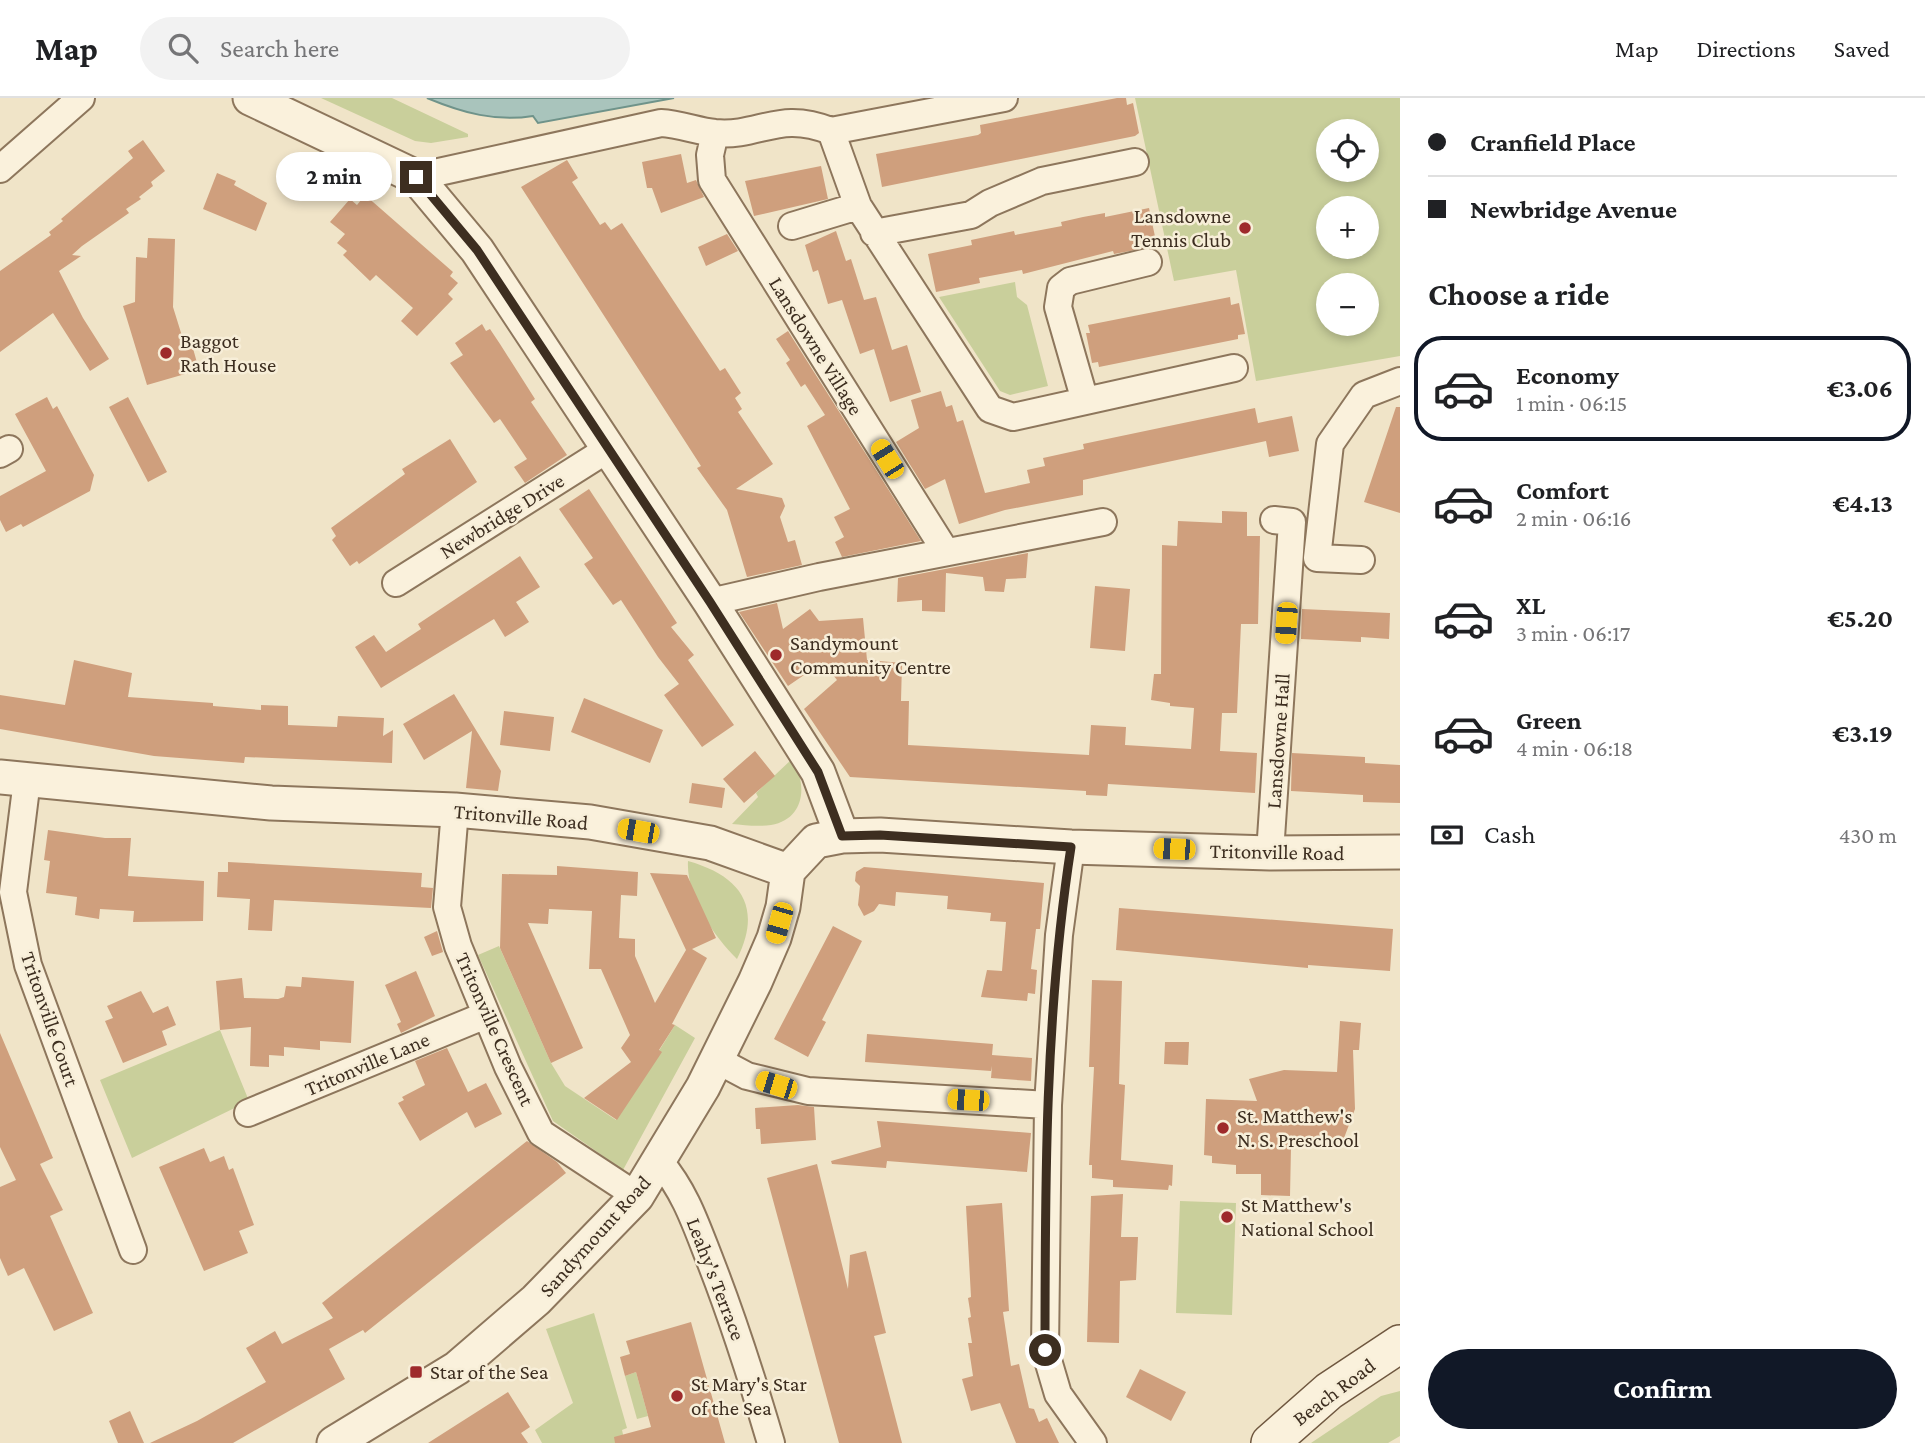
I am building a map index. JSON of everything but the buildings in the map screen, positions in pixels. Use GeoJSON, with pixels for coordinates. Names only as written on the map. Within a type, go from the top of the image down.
{"type":"FeatureCollection","features":[{"type":"Feature","properties":{"kind":"main road","name":"Beach Road"},"geometry":{"type":"LineString","coordinates":[[1270,1442],[1329,1391],[1400,1344]]}},
{"type":"Feature","properties":{"kind":"main road","name":"Beach Road"},"geometry":{"type":"LineString","coordinates":[[1270,1442],[1304,1427],[1381,1378],[1400,1377]]}},
{"type":"Feature","properties":{"kind":"street"},"geometry":{"type":"LineString","coordinates":[[0,169],[81,98]]}},
{"type":"Feature","properties":{"kind":"street"},"geometry":{"type":"LineString","coordinates":[[250,98],[416,177],[477,250],[710,602],[818,772],[842,836]]}},
{"type":"Feature","properties":{"kind":"street"},"geometry":{"type":"LineString","coordinates":[[416,177],[661,123],[684,124],[715,133],[772,123],[808,122],[831,131],[1004,98]]}},
{"type":"Feature","properties":{"kind":"street"},"geometry":{"type":"LineString","coordinates":[[831,131],[858,206],[990,410],[1005,426],[1013,418],[1234,368]]}},
{"type":"Feature","properties":{"kind":"street","name":"Lansdowne Village"},"geometry":{"type":"LineString","coordinates":[[715,133],[710,155],[712,180],[946,552]]}},
{"type":"Feature","properties":{"kind":"street"},"geometry":{"type":"LineString","coordinates":[[874,233],[971,215],[989,203],[1042,181],[1135,162]]}},
{"type":"Feature","properties":{"kind":"street"},"geometry":{"type":"LineString","coordinates":[[792,226],[858,206]]}},
{"type":"Feature","properties":{"kind":"street"},"geometry":{"type":"LineString","coordinates":[[1085,401],[1058,307],[1060,288],[1070,281],[1148,262]]}},
{"type":"Feature","properties":{"kind":"street"},"geometry":{"type":"LineString","coordinates":[[1361,560],[1317,558],[1330,444],[1364,395],[1400,381]]}},
{"type":"Feature","properties":{"kind":"street","name":"Newbridge Drive"},"geometry":{"type":"LineString","coordinates":[[396,583],[608,449]]}},
{"type":"Feature","properties":{"kind":"street","name":"Lansdowne Hall"},"geometry":{"type":"LineString","coordinates":[[1270,853],[1293,522],[1274,520]]}},
{"type":"Feature","properties":{"kind":"street"},"geometry":{"type":"LineString","coordinates":[[710,602],[1103,522]]}},
{"type":"Feature","properties":{"kind":"street","name":"Tritonville Road"},"geometry":{"type":"LineString","coordinates":[[14,778],[271,803],[455,810],[590,822],[697,841],[788,871],[816,841],[842,836],[880,835],[1071,847],[1270,853],[1400,852]]}},
{"type":"Feature","properties":{"kind":"street","name":"Tritonville Court"},"geometry":{"type":"LineString","coordinates":[[14,778],[13,892],[28,965],[133,1250]]}},
{"type":"Feature","properties":{"kind":"street","name":"Tritonville Crescent"},"geometry":{"type":"LineString","coordinates":[[455,810],[447,907],[458,946],[486,1014],[541,1133],[637,1196]]}},
{"type":"Feature","properties":{"kind":"street"},"geometry":{"type":"LineString","coordinates":[[1071,847],[1059,935],[1048,1105],[1045,1350],[1058,1394],[1093,1443]]}},
{"type":"Feature","properties":{"kind":"street","name":"Sandymount Road"},"geometry":{"type":"LineString","coordinates":[[334,1443],[457,1368],[536,1300],[637,1196],[660,1162],[715,1059],[774,938],[783,908],[788,871]]}},
{"type":"Feature","properties":{"kind":"street","name":"Tritonville Lane"},"geometry":{"type":"LineString","coordinates":[[248,1113],[486,1014]]}},
{"type":"Feature","properties":{"kind":"street"},"geometry":{"type":"LineString","coordinates":[[715,1059],[747,1076],[808,1091],[1048,1105]]}},
{"type":"Feature","properties":{"kind":"street","name":"Leahy's Terrace"},"geometry":{"type":"LineString","coordinates":[[660,1162],[680,1186],[690,1208],[743,1348],[771,1443]]}},
{"type":"Feature","properties":{"kind":"green space"},"geometry":{"type":"Polygon","coordinates":[[[321,98],[392,98],[468,134],[468,137],[431,143],[415,141],[321,98]]]}},
{"type":"Feature","properties":{"kind":"green space","name":"Lansdowne Tennis Club"},"geometry":{"type":"Polygon","coordinates":[[[1135,98],[1400,98],[1400,356],[1256,381],[1236,270],[1174,281],[1135,98]]]}},
{"type":"Feature","properties":{"kind":"green space"},"geometry":{"type":"Polygon","coordinates":[[[1015,282],[1017,297],[1027,305],[1048,386],[1010,395],[1000,391],[939,297],[1015,282]]]}},
{"type":"Feature","properties":{"kind":"green space"},"geometry":{"type":"Polygon","coordinates":[[[792,759],[801,789],[797,808],[791,816],[771,825],[732,824],[758,797],[756,793],[792,759]]]}},
{"type":"Feature","properties":{"kind":"green space"},"geometry":{"type":"Polygon","coordinates":[[[688,861],[722,875],[742,896],[747,909],[748,924],[737,959],[710,927],[696,901],[691,888],[688,861]]]}},
{"type":"Feature","properties":{"kind":"green space"},"geometry":{"type":"Polygon","coordinates":[[[499,946],[551,1063],[565,1086],[616,1120],[675,1025],[695,1038],[623,1170],[553,1121],[478,955],[499,946]]]}},
{"type":"Feature","properties":{"kind":"green space"},"geometry":{"type":"Polygon","coordinates":[[[220,1030],[249,1101],[132,1158],[100,1080],[220,1030]]]}},
{"type":"Feature","properties":{"kind":"green space"},"geometry":{"type":"Polygon","coordinates":[[[1180,1201],[1236,1203],[1232,1315],[1176,1313],[1180,1201]]]}},
{"type":"Feature","properties":{"kind":"green space"},"geometry":{"type":"Polygon","coordinates":[[[594,1313],[627,1428],[622,1430],[625,1443],[542,1443],[535,1430],[573,1403],[546,1329],[594,1313]]]}},
{"type":"Feature","properties":{"kind":"green space"},"geometry":{"type":"Polygon","coordinates":[[[636,1372],[648,1416],[637,1419],[625,1376],[636,1372]]]}},
{"type":"Feature","properties":{"kind":"green space"},"geometry":{"type":"Polygon","coordinates":[[[1400,1391],[1400,1436],[1388,1443],[1311,1443],[1381,1396],[1400,1391]]]}},
{"type":"Feature","properties":{"kind":"water"},"geometry":{"type":"Polygon","coordinates":[[[427,98],[674,98],[538,123],[533,116],[506,118],[480,115],[427,98]]]}},
{"type":"Feature","properties":{"kind":"place","name":"Lansdowne Tennis Club"},"geometry":{"type":"Point","coordinates":[1245,228]}},
{"type":"Feature","properties":{"kind":"place","name":"Baggot Rath House"},"geometry":{"type":"Point","coordinates":[166,353]}},
{"type":"Feature","properties":{"kind":"place","name":"Sandymount Community Centre"},"geometry":{"type":"Point","coordinates":[776,655]}},
{"type":"Feature","properties":{"kind":"place","name":"St. Matthew's N. S. Preschool"},"geometry":{"type":"Point","coordinates":[1223,1128]}},
{"type":"Feature","properties":{"kind":"place","name":"St Matthew's National School"},"geometry":{"type":"Point","coordinates":[1227,1217]}},
{"type":"Feature","properties":{"kind":"place","name":"Star of the Sea"},"geometry":{"type":"Point","coordinates":[416,1372]}},
{"type":"Feature","properties":{"kind":"place","name":"St Mary's Star of the Sea"},"geometry":{"type":"Point","coordinates":[677,1396]}},
{"type":"Feature","properties":{"kind":"route"},"geometry":{"type":"LineString","coordinates":[[416,177],[477,250],[710,602],[818,772],[842,836],[880,835],[1071,847],[1059,935],[1048,1105],[1045,1350]]}}]}
